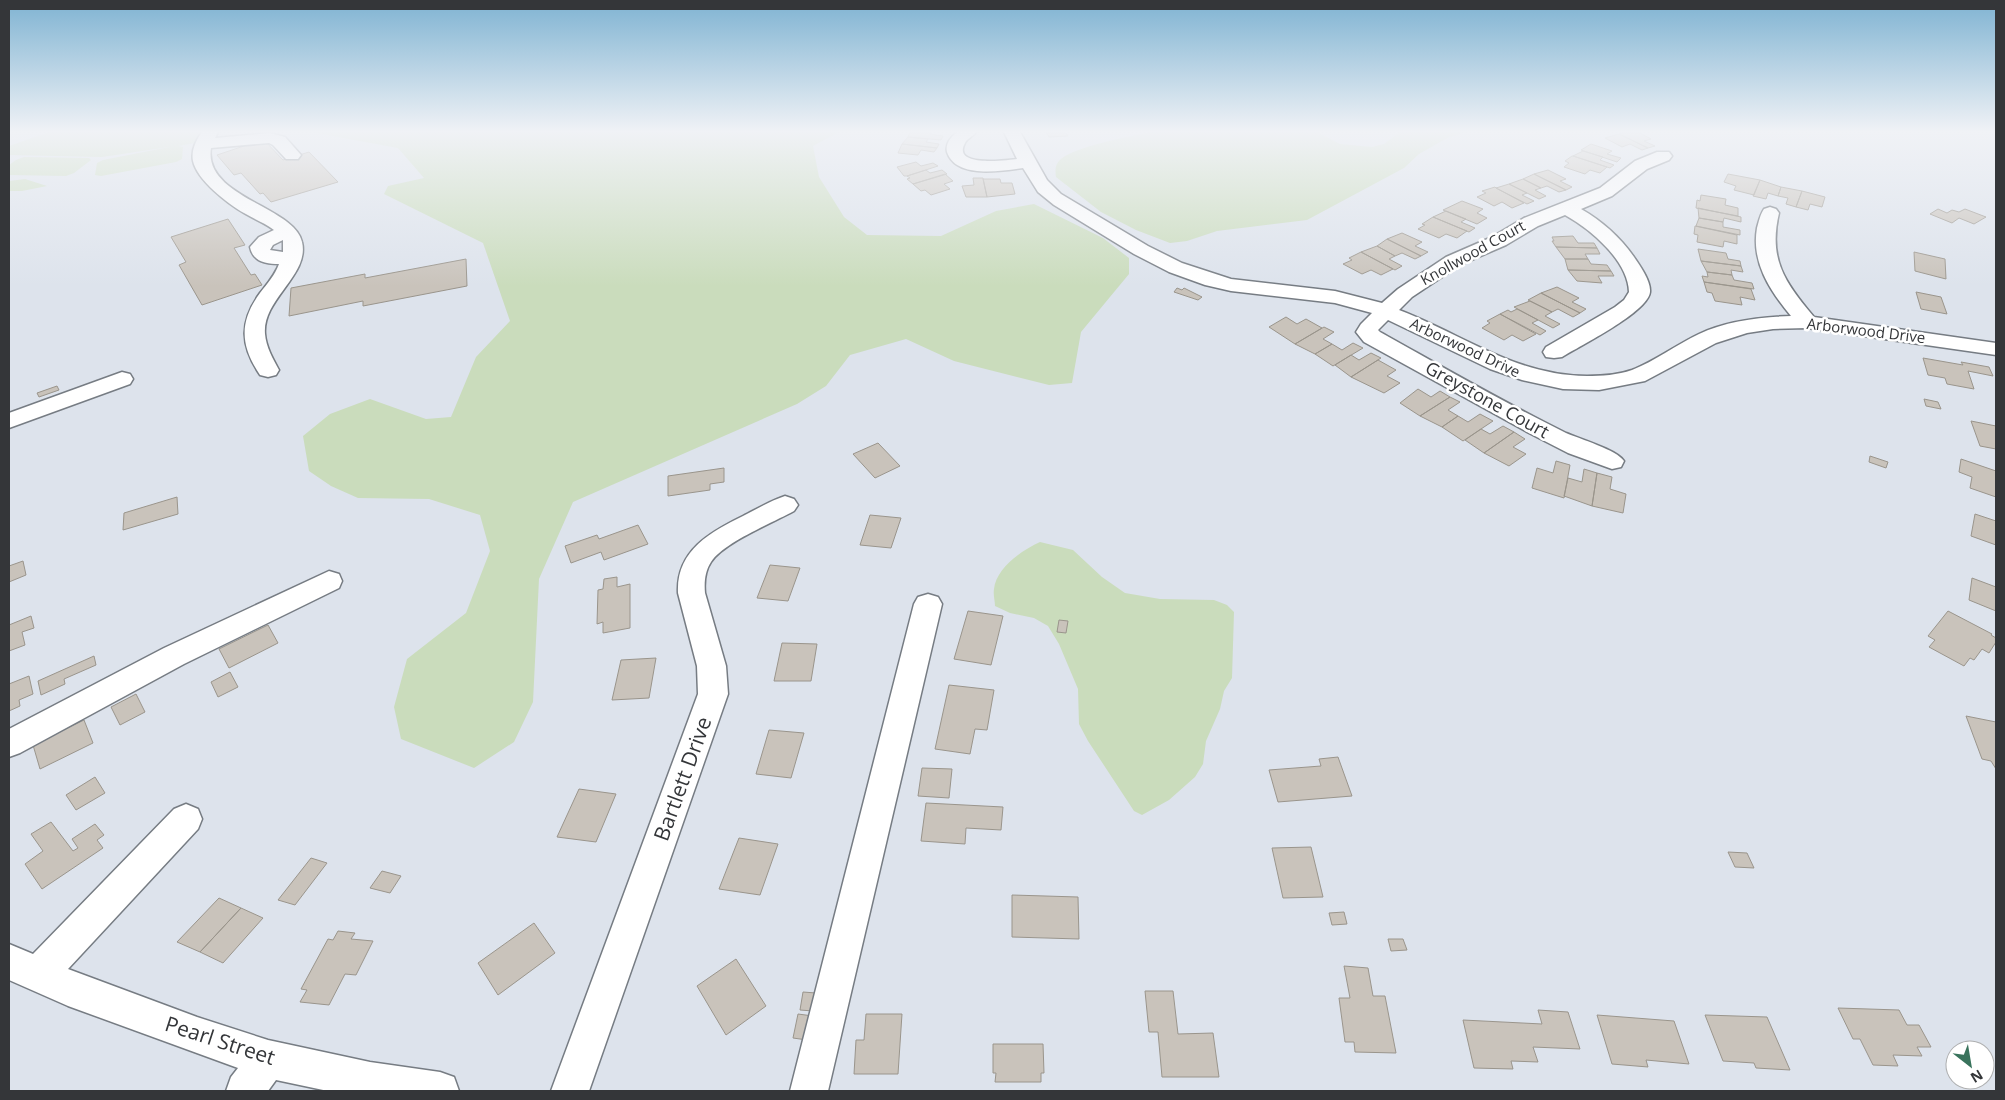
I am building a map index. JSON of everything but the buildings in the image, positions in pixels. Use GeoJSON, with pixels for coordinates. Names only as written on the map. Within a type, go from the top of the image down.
{"type":"FeatureCollection","features":[{"type":"Feature","properties":{"kind":"street"},"geometry":{"type":"LineString","coordinates":[[217,183],[245,206],[276,222],[287,231],[293,242],[293,258],[262,306],[255,323],[254,334],[258,350],[268,370]]}},
{"type":"Feature","properties":{"kind":"street","name":"Arborwood Drive"},"geometry":{"type":"LineString","coordinates":[[1041,183],[1054,197],[1140,249],[1178,269],[1230,285],[1334,296],[1356,301],[1385,311],[1508,370],[1543,379],[1580,383],[1613,381],[1637,376],[1684,349],[1727,331],[1760,324],[1807,322],[1996,349]]}},
{"type":"Feature","properties":{"kind":"street","name":"Knollwood Court"},"geometry":{"type":"LineString","coordinates":[[1367,332],[1368,328],[1385,311],[1418,283],[1448,264],[1499,241],[1531,222],[1606,192],[1618,183]]}},
{"type":"Feature","properties":{"kind":"street"},"geometry":{"type":"LineString","coordinates":[[1554,352],[1615,316],[1636,300],[1639,294],[1637,280],[1616,244],[1596,226],[1566,208]]}},
{"type":"Feature","properties":{"kind":"street"},"geometry":{"type":"LineString","coordinates":[[1770,212],[1765,242],[1767,259],[1785,294],[1807,322]]}},
{"type":"Feature","properties":{"kind":"street"},"geometry":{"type":"LineString","coordinates":[[287,231],[266,241],[260,247],[261,253],[268,258],[293,258]]}},
{"type":"Feature","properties":{"kind":"street","name":"Greystone Court"},"geometry":{"type":"LineString","coordinates":[[1367,332],[1372,337],[1536,428],[1612,461]]}},
{"type":"Feature","properties":{"kind":"street"},"geometry":{"type":"LineString","coordinates":[[9,421],[122,379]]}},
{"type":"Feature","properties":{"kind":"street","name":"Bartlett Drive"},"geometry":{"type":"LineString","coordinates":[[570,1091],[709,710],[713,694],[715,685],[713,668],[693,603],[691,585],[694,570],[699,559],[710,547],[785,505]]}},
{"type":"Feature","properties":{"kind":"street"},"geometry":{"type":"LineString","coordinates":[[9,744],[156,665],[329,581]]}},
{"type":"Feature","properties":{"kind":"street"},"geometry":{"type":"LineString","coordinates":[[809,1091],[928,604]]}},
{"type":"Feature","properties":{"kind":"street"},"geometry":{"type":"LineString","coordinates":[[23,968],[186,819]]}},
{"type":"Feature","properties":{"kind":"street","name":"Pearl Street"},"geometry":{"type":"LineString","coordinates":[[23,968],[197,1036],[268,1059],[370,1082],[440,1091]]}},
{"type":"Feature","properties":{"kind":"street"},"geometry":{"type":"LineString","coordinates":[[246,1091],[268,1059]]}},
{"type":"Feature","properties":{"kind":"green space"},"geometry":{"type":"Polygon","coordinates":[[[9,183],[39,183],[47,186],[22,191],[9,191],[9,183]]]}},
{"type":"Feature","properties":{"kind":"green space"},"geometry":{"type":"Polygon","coordinates":[[[400,183],[823,183],[844,217],[867,235],[941,236],[996,211],[1034,204],[1103,238],[1129,258],[1129,274],[1081,332],[1072,383],[1049,385],[954,361],[906,339],[850,355],[826,386],[797,404],[573,502],[539,579],[533,702],[514,742],[474,768],[401,739],[394,707],[407,659],[466,613],[490,551],[480,515],[429,499],[358,498],[331,486],[309,471],[303,436],[330,414],[370,399],[426,419],[451,417],[476,357],[510,321],[483,243],[384,194],[388,186],[400,183]]]}},
{"type":"Feature","properties":{"kind":"green space"},"geometry":{"type":"Polygon","coordinates":[[[1064,183],[1375,183],[1307,220],[1217,231],[1187,241],[1170,243],[1136,230],[1101,212],[1064,183]]]}},
{"type":"Feature","properties":{"kind":"green space"},"geometry":{"type":"Polygon","coordinates":[[[1040,542],[1073,550],[1102,577],[1125,593],[1160,599],[1214,600],[1227,605],[1234,612],[1232,678],[1224,691],[1220,709],[1206,741],[1203,764],[1195,777],[1169,800],[1142,815],[1134,811],[1079,724],[1078,689],[1059,644],[1048,626],[1034,618],[1010,613],[995,606],[994,589],[1000,574],[1018,555],[1040,542]]]}}]}
